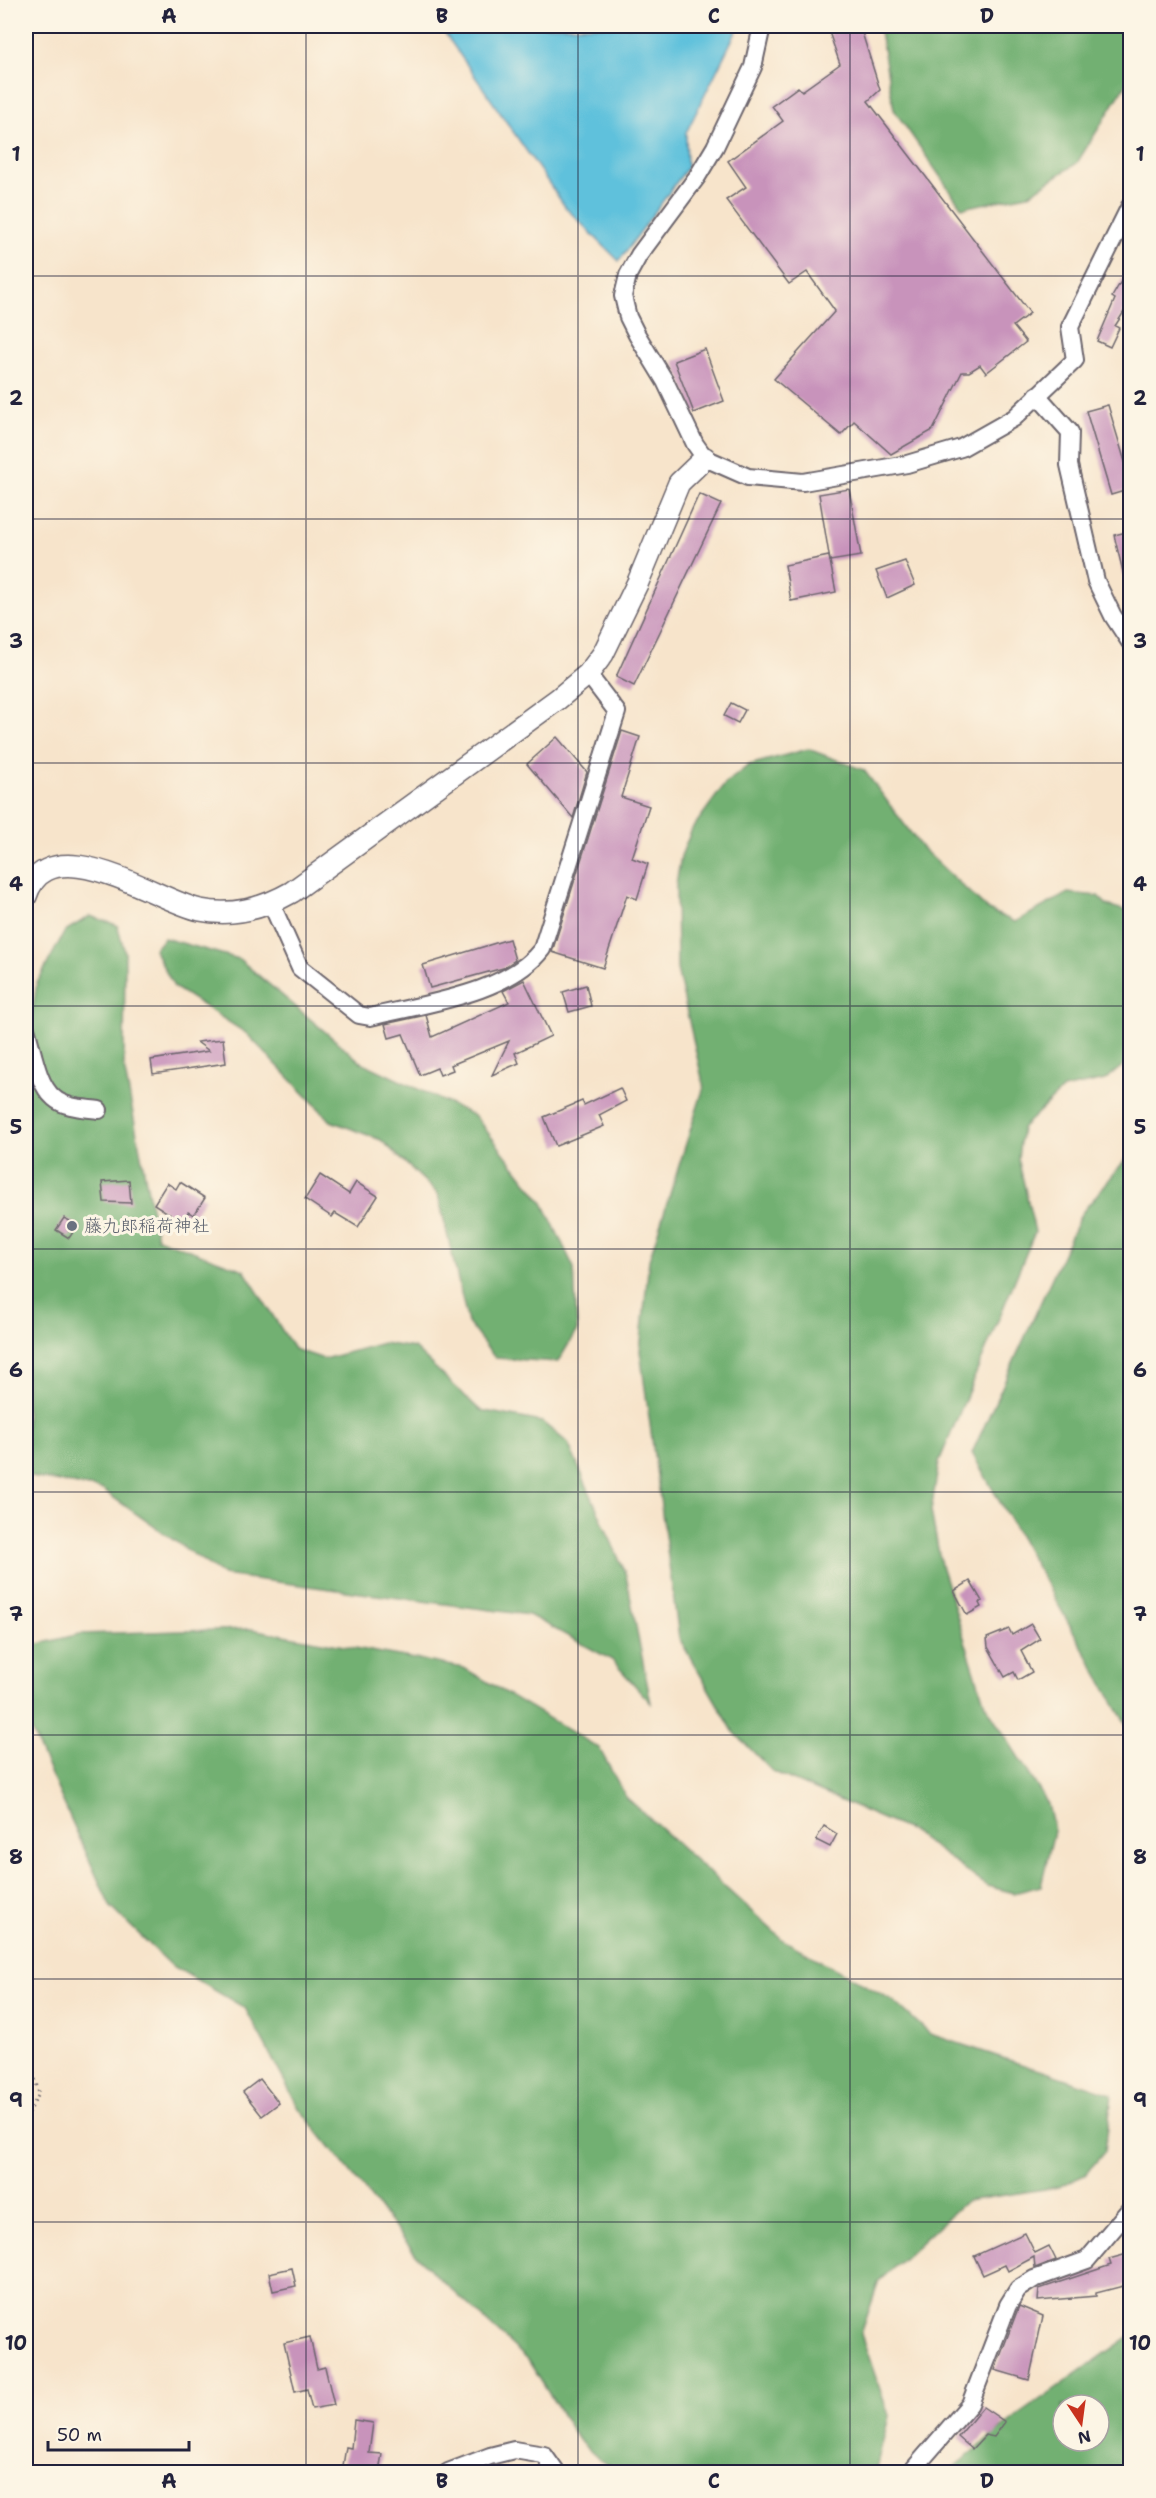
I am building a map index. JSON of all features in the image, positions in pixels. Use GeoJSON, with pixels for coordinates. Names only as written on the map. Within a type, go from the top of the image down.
{"type":"FeatureCollection","features":[{"type":"Feature","properties":{"kind":"street"},"geometry":{"type":"LineString","coordinates":[[762,26],[753,67],[715,147],[698,177],[639,255],[628,275],[622,296],[628,317],[637,335],[665,381],[695,444],[705,458],[748,477],[803,482],[907,464],[961,448],[1014,418],[1075,360],[1070,327],[1131,206]]}},
{"type":"Feature","properties":{"kind":"street"},"geometry":{"type":"LineString","coordinates":[[1037,395],[1070,432],[1069,465],[1096,582],[1131,642]]}},
{"type":"Feature","properties":{"kind":"street"},"geometry":{"type":"LineString","coordinates":[[26,896],[29,886],[42,873],[59,867],[86,867],[110,873],[200,910],[255,909],[292,892],[558,699],[588,674],[603,654],[619,625],[679,483],[705,458]]}},
{"type":"Feature","properties":{"kind":"street"},"geometry":{"type":"LineString","coordinates":[[271,903],[300,968],[359,1015],[370,1017],[491,986],[531,963],[542,949],[617,712],[588,674]]}},
{"type":"Feature","properties":{"kind":"street"},"geometry":{"type":"LineString","coordinates":[[26,1029],[45,1087],[55,1099],[70,1106],[99,1110]]}},
{"type":"Feature","properties":{"kind":"street"},"geometry":{"type":"LineString","coordinates":[[910,2472],[970,2404],[1008,2305],[1018,2289],[1034,2279],[1087,2260],[1131,2209]]}},
{"type":"Feature","properties":{"kind":"street"},"geometry":{"type":"LineString","coordinates":[[448,2472],[490,2456],[514,2450],[544,2455],[556,2472]]}},
{"type":"Feature","properties":{"kind":"path"},"geometry":{"type":"LineString","coordinates":[[26,2044],[39,2094],[26,2118]]}},
{"type":"Feature","properties":{"kind":"green space"},"geometry":{"type":"Polygon","coordinates":[[[879,26],[1128,26],[1130,78],[1077,163],[1028,195],[962,208],[894,110],[879,26]]]}},
{"type":"Feature","properties":{"kind":"green space"},"geometry":{"type":"Polygon","coordinates":[[[808,749],[864,770],[922,848],[988,910],[1015,922],[1068,893],[1098,896],[1107,905],[1130,912],[1130,1060],[1105,1080],[1063,1089],[1022,1128],[1018,1158],[1035,1232],[939,1462],[931,1511],[941,1565],[985,1704],[1048,1804],[1054,1831],[1041,1886],[1014,1893],[987,1886],[913,1832],[772,1771],[733,1731],[679,1638],[640,1351],[649,1260],[704,1087],[677,969],[676,884],[681,856],[692,829],[725,784],[749,765],[808,749]]]}},
{"type":"Feature","properties":{"kind":"green space"},"geometry":{"type":"Polygon","coordinates":[[[90,916],[117,925],[125,952],[124,1067],[157,1238],[244,1270],[294,1349],[324,1359],[383,1343],[414,1348],[480,1410],[542,1422],[568,1443],[626,1575],[651,1703],[612,1660],[529,1615],[223,1575],[101,1489],[26,1476],[26,1049],[37,983],[65,931],[90,916]]]}},
{"type":"Feature","properties":{"kind":"green space"},"geometry":{"type":"Polygon","coordinates":[[[164,938],[239,959],[361,1062],[475,1116],[543,1203],[574,1268],[577,1330],[558,1362],[495,1358],[468,1323],[438,1194],[381,1140],[331,1121],[246,1033],[174,987],[154,949],[164,938]]]}},
{"type":"Feature","properties":{"kind":"green space"},"geometry":{"type":"Polygon","coordinates":[[[1130,1154],[1130,1731],[972,1453],[1081,1214],[1130,1154]]]}},
{"type":"Feature","properties":{"kind":"green space"},"geometry":{"type":"Polygon","coordinates":[[[251,1629],[464,1668],[599,1748],[626,1797],[783,1940],[894,2001],[930,2034],[1112,2094],[1105,2151],[1085,2175],[1058,2187],[966,2201],[879,2281],[861,2334],[889,2416],[875,2472],[624,2472],[600,2460],[578,2440],[528,2360],[424,2264],[299,2108],[245,2008],[171,1965],[110,1906],[26,1719],[26,1647],[80,1634],[251,1629]]]}},
{"type":"Feature","properties":{"kind":"green space"},"geometry":{"type":"Polygon","coordinates":[[[1130,2336],[1130,2472],[948,2472],[1018,2415],[1130,2336]]]}},
{"type":"Feature","properties":{"kind":"water"},"geometry":{"type":"Polygon","coordinates":[[[440,26],[739,26],[686,133],[687,168],[619,261],[566,208],[440,26]]]}},
{"type":"Feature","properties":{"kind":"building"},"geometry":{"type":"Polygon","coordinates":[[[827,26],[860,26],[880,90],[868,101],[1030,313],[1013,326],[1026,342],[986,373],[980,365],[969,372],[962,372],[933,430],[891,454],[854,421],[841,435],[774,379],[835,311],[807,272],[789,284],[726,200],[746,187],[728,161],[783,121],[772,106],[798,87],[802,91],[840,64],[827,26]]]}},
{"type":"Feature","properties":{"kind":"building"},"geometry":{"type":"Polygon","coordinates":[[[1131,264],[1131,309],[1127,307],[1115,326],[1119,328],[1110,347],[1097,341],[1115,299],[1112,297],[1131,264]]]}},
{"type":"Feature","properties":{"kind":"building"},"geometry":{"type":"Polygon","coordinates":[[[705,349],[724,401],[694,413],[674,361],[705,349]]]}},
{"type":"Feature","properties":{"kind":"building"},"geometry":{"type":"Polygon","coordinates":[[[1108,405],[1131,482],[1131,489],[1111,495],[1086,411],[1108,405]]]}},
{"type":"Feature","properties":{"kind":"building"},"geometry":{"type":"Polygon","coordinates":[[[849,489],[861,556],[830,561],[819,494],[849,489]]]}},
{"type":"Feature","properties":{"kind":"building"},"geometry":{"type":"Polygon","coordinates":[[[699,494],[721,504],[634,686],[616,677],[699,494]]]}},
{"type":"Feature","properties":{"kind":"building"},"geometry":{"type":"Polygon","coordinates":[[[1131,531],[1131,580],[1125,580],[1114,535],[1131,531]]]}},
{"type":"Feature","properties":{"kind":"building"},"geometry":{"type":"Polygon","coordinates":[[[829,556],[836,592],[791,601],[785,565],[829,556]]]}},
{"type":"Feature","properties":{"kind":"building"},"geometry":{"type":"Polygon","coordinates":[[[905,561],[915,585],[887,598],[876,571],[905,561]]]}},
{"type":"Feature","properties":{"kind":"building"},"geometry":{"type":"Polygon","coordinates":[[[731,703],[745,710],[738,723],[724,716],[731,703]]]}},
{"type":"Feature","properties":{"kind":"building"},"geometry":{"type":"Polygon","coordinates":[[[622,731],[640,737],[621,797],[649,806],[632,858],[648,864],[637,899],[627,895],[603,968],[552,952],[622,731]]]}},
{"type":"Feature","properties":{"kind":"building"},"geometry":{"type":"Polygon","coordinates":[[[557,737],[587,772],[573,818],[527,764],[557,737]]]}},
{"type":"Feature","properties":{"kind":"building"},"geometry":{"type":"Polygon","coordinates":[[[509,939],[515,960],[503,968],[430,988],[423,965],[509,939]]]}},
{"type":"Feature","properties":{"kind":"building"},"geometry":{"type":"Polygon","coordinates":[[[524,980],[551,1036],[515,1053],[519,1063],[492,1075],[509,1041],[451,1065],[453,1070],[440,1075],[437,1068],[420,1075],[403,1034],[389,1038],[385,1024],[426,1015],[432,1037],[509,1002],[503,991],[524,980]]]}},
{"type":"Feature","properties":{"kind":"building"},"geometry":{"type":"Polygon","coordinates":[[[586,985],[591,1006],[569,1012],[563,992],[586,985]]]}},
{"type":"Feature","properties":{"kind":"building"},"geometry":{"type":"Polygon","coordinates":[[[223,1039],[226,1063],[153,1074],[151,1060],[209,1051],[197,1042],[223,1039]]]}},
{"type":"Feature","properties":{"kind":"building"},"geometry":{"type":"Polygon","coordinates":[[[620,1088],[626,1101],[599,1115],[604,1126],[556,1146],[544,1117],[582,1101],[584,1105],[620,1088]]]}},
{"type":"Feature","properties":{"kind":"building"},"geometry":{"type":"Polygon","coordinates":[[[320,1175],[349,1194],[356,1182],[378,1196],[358,1227],[335,1213],[332,1217],[305,1199],[320,1175]]]}},
{"type":"Feature","properties":{"kind":"building"},"geometry":{"type":"Polygon","coordinates":[[[129,1180],[131,1203],[104,1202],[102,1182],[129,1180]]]}},
{"type":"Feature","properties":{"kind":"building"},"geometry":{"type":"Polygon","coordinates":[[[180,1182],[205,1198],[194,1215],[188,1212],[182,1222],[154,1204],[167,1183],[176,1189],[180,1182]]]}},
{"type":"Feature","properties":{"kind":"building"},"geometry":{"type":"Polygon","coordinates":[[[64,1218],[78,1225],[69,1238],[56,1230],[64,1218]]]}},
{"type":"Feature","properties":{"kind":"building"},"geometry":{"type":"Polygon","coordinates":[[[970,1581],[982,1601],[979,1603],[981,1607],[967,1615],[954,1591],[970,1581]]]}},
{"type":"Feature","properties":{"kind":"building"},"geometry":{"type":"Polygon","coordinates":[[[1031,1624],[1040,1639],[1021,1651],[1032,1672],[1018,1680],[1014,1672],[1005,1677],[988,1647],[987,1638],[1009,1629],[1012,1635],[1031,1624]]]}},
{"type":"Feature","properties":{"kind":"building"},"geometry":{"type":"Polygon","coordinates":[[[824,1826],[837,1834],[830,1847],[816,1840],[824,1826]]]}},
{"type":"Feature","properties":{"kind":"building"},"geometry":{"type":"Polygon","coordinates":[[[260,2079],[279,2103],[262,2116],[243,2092],[260,2079]]]}},
{"type":"Feature","properties":{"kind":"building"},"geometry":{"type":"Polygon","coordinates":[[[1025,2233],[1035,2253],[1049,2246],[1056,2260],[1035,2268],[1034,2257],[1008,2271],[1005,2265],[983,2275],[974,2256],[1025,2233]]]}},
{"type":"Feature","properties":{"kind":"building"},"geometry":{"type":"Polygon","coordinates":[[[1131,2253],[1131,2284],[1096,2293],[1096,2296],[1038,2301],[1039,2289],[1111,2265],[1109,2259],[1131,2253]]]}},
{"type":"Feature","properties":{"kind":"building"},"geometry":{"type":"Polygon","coordinates":[[[292,2268],[296,2286],[273,2291],[269,2273],[292,2268]]]}},
{"type":"Feature","properties":{"kind":"building"},"geometry":{"type":"Polygon","coordinates":[[[1019,2306],[1043,2316],[1029,2380],[995,2370],[1019,2306]]]}},
{"type":"Feature","properties":{"kind":"building"},"geometry":{"type":"Polygon","coordinates":[[[310,2337],[317,2369],[325,2367],[334,2405],[312,2409],[307,2389],[295,2392],[284,2343],[310,2337]]]}},
{"type":"Feature","properties":{"kind":"building"},"geometry":{"type":"Polygon","coordinates":[[[983,2407],[1005,2422],[994,2437],[985,2435],[972,2449],[958,2437],[983,2407]]]}},
{"type":"Feature","properties":{"kind":"building"},"geometry":{"type":"Polygon","coordinates":[[[354,2420],[373,2423],[369,2453],[382,2454],[379,2472],[342,2472],[346,2447],[351,2448],[354,2420]]]}},
{"type":"Feature","properties":{"kind":"place","name":"藤九郎稲荷神社"},"geometry":{"type":"Point","coordinates":[72,1226]}}]}
